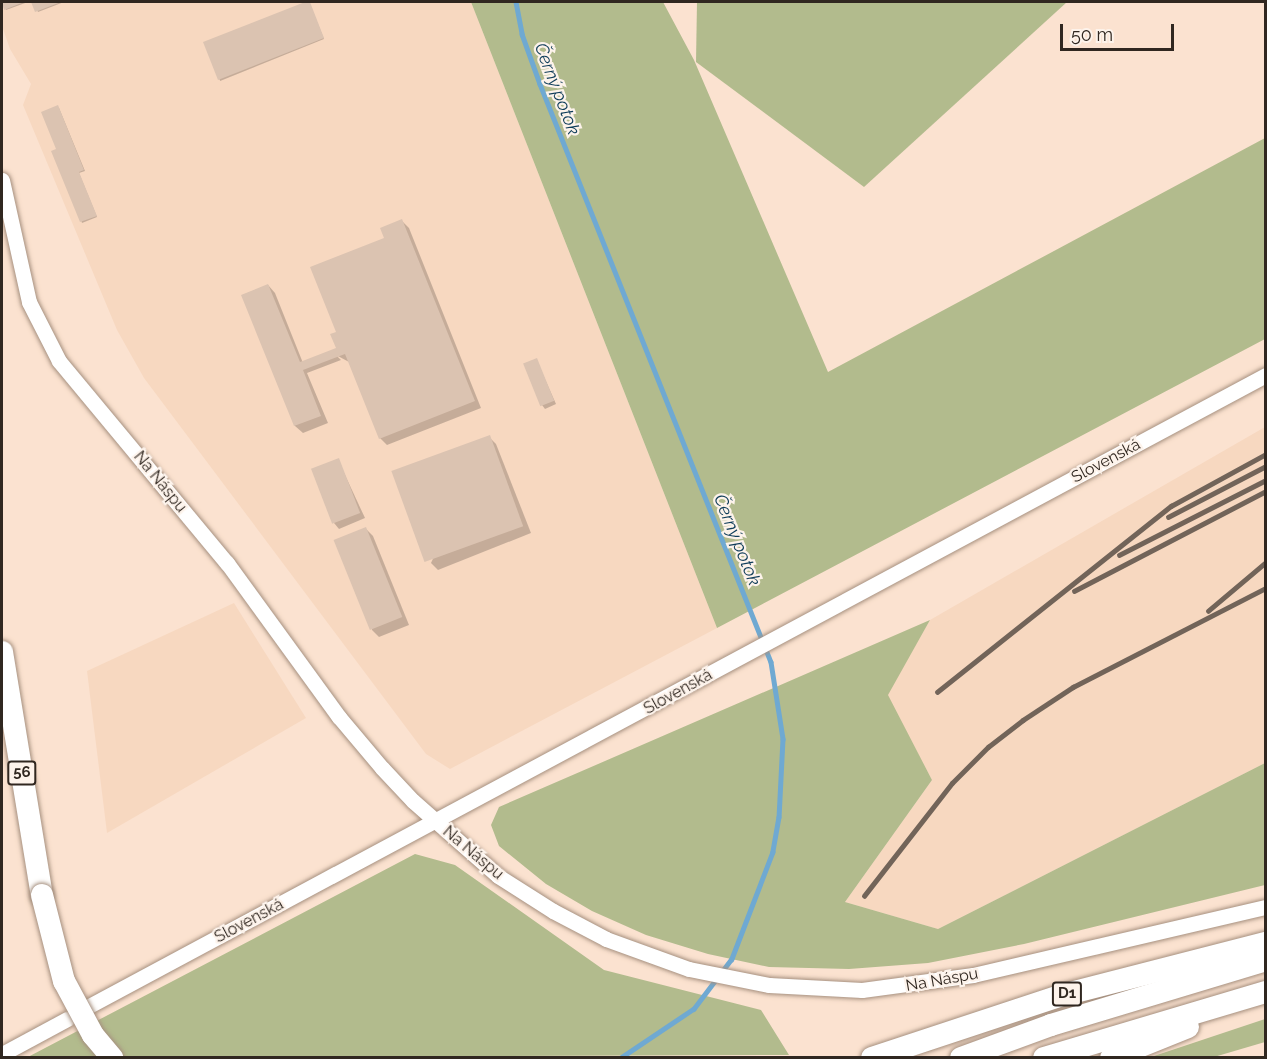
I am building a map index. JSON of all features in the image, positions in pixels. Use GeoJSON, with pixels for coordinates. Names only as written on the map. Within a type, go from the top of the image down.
{"type":"FeatureCollection","features":[{"type":"Feature","properties":{"kind":"highway","name":"56"},"geometry":{"type":"LineString","coordinates":[[2,652],[42,895],[64,981],[93,1035],[112,1058]]}},
{"type":"Feature","properties":{"kind":"highway","name":"D1"},"geometry":{"type":"LineString","coordinates":[[872,1058],[1063,995],[1266,943]]}},
{"type":"Feature","properties":{"kind":"highway","name":"D1"},"geometry":{"type":"LineString","coordinates":[[961,1058],[1051,1025],[1266,960]]}},
{"type":"Feature","properties":{"kind":"highway"},"geometry":{"type":"LineString","coordinates":[[1044,1058],[1266,992]]}},
{"type":"Feature","properties":{"kind":"highway"},"geometry":{"type":"LineString","coordinates":[[1111,1058],[1200,1022],[1266,1006]]}},
{"type":"Feature","properties":{"kind":"street","name":"Na Náspu"},"geometry":{"type":"LineString","coordinates":[[2,180],[30,302],[59,361],[227,563],[339,717],[436,821],[498,876],[553,911],[606,939],[670,964],[757,984],[832,990],[907,986],[1266,907]]}},
{"type":"Feature","properties":{"kind":"street","name":"Slovenská"},"geometry":{"type":"LineString","coordinates":[[89,1006],[1266,375]]}},
{"type":"Feature","properties":{"kind":"street"},"geometry":{"type":"LineString","coordinates":[[2,1054],[68,1019]]}},
{"type":"Feature","properties":{"kind":"shaded area"},"geometry":{"type":"Polygon","coordinates":[[[2,2],[471,2],[717,628],[450,769],[426,754],[144,378],[117,330],[23,105],[31,84],[10,49],[2,26],[2,2]]]}},
{"type":"Feature","properties":{"kind":"shaded area"},"geometry":{"type":"Polygon","coordinates":[[[1265,427],[1265,763],[938,929],[845,902],[932,780],[887,695],[930,620],[1265,427]]]}},
{"type":"Feature","properties":{"kind":"shaded area"},"geometry":{"type":"Polygon","coordinates":[[[234,603],[306,718],[107,833],[87,671],[234,603]]]}},
{"type":"Feature","properties":{"kind":"green space"},"geometry":{"type":"Polygon","coordinates":[[[471,2],[663,2],[694,60],[828,372],[1265,138],[1265,339],[717,628],[471,2]]]}},
{"type":"Feature","properties":{"kind":"green space"},"geometry":{"type":"Polygon","coordinates":[[[697,2],[1067,2],[864,187],[696,62],[697,2]]]}},
{"type":"Feature","properties":{"kind":"green space"},"geometry":{"type":"Polygon","coordinates":[[[930,620],[888,695],[932,780],[845,902],[938,929],[1265,763],[1265,885],[1024,944],[928,963],[849,969],[769,967],[708,954],[646,935],[592,911],[546,884],[499,846],[491,825],[499,807],[930,620]]]}},
{"type":"Feature","properties":{"kind":"green space"},"geometry":{"type":"Polygon","coordinates":[[[415,854],[455,865],[604,970],[761,1010],[789,1055],[26,1058],[415,854]]]}},
{"type":"Feature","properties":{"kind":"green space"},"geometry":{"type":"Polygon","coordinates":[[[1265,1019],[1265,1042],[1214,1057],[1151,1057],[1265,1019]]]}},
{"type":"Feature","properties":{"kind":"building"},"geometry":{"type":"Polygon","coordinates":[[[2,2],[24,2],[4,10],[2,2]]]}},
{"type":"Feature","properties":{"kind":"building"},"geometry":{"type":"Polygon","coordinates":[[[31,2],[61,2],[35,12],[31,2]]]}},
{"type":"Feature","properties":{"kind":"building"},"geometry":{"type":"Polygon","coordinates":[[[310,2],[324,38],[218,80],[203,42],[310,2]]]}},
{"type":"Feature","properties":{"kind":"building"},"geometry":{"type":"Polygon","coordinates":[[[58,105],[84,170],[79,172],[97,216],[80,222],[51,151],[56,149],[41,112],[58,105]]]}},
{"type":"Feature","properties":{"kind":"building"},"geometry":{"type":"Polygon","coordinates":[[[402,219],[475,401],[379,439],[345,354],[303,370],[321,416],[294,426],[241,295],[268,284],[300,362],[336,348],[330,334],[336,332],[310,267],[384,238],[380,228],[402,219]]]}},
{"type":"Feature","properties":{"kind":"building"},"geometry":{"type":"Polygon","coordinates":[[[537,358],[554,401],[540,406],[523,364],[537,358]]]}},
{"type":"Feature","properties":{"kind":"building"},"geometry":{"type":"Polygon","coordinates":[[[490,435],[523,526],[425,562],[391,471],[490,435]]]}},
{"type":"Feature","properties":{"kind":"building"},"geometry":{"type":"Polygon","coordinates":[[[339,458],[360,513],[332,524],[311,469],[339,458]]]}},
{"type":"Feature","properties":{"kind":"building"},"geometry":{"type":"Polygon","coordinates":[[[366,527],[402,617],[370,630],[334,540],[366,527]]]}},
{"type":"Feature","properties":{"kind":"waterway","name":"Černý potok"},"geometry":{"type":"LineString","coordinates":[[516,2],[522,34],[540,84],[771,662],[783,739],[779,817],[773,852],[732,959],[694,1009],[621,1058]]}},
{"type":"Feature","properties":{"kind":"railway"},"geometry":{"type":"LineString","coordinates":[[937,692],[1171,506],[1266,454]]}},
{"type":"Feature","properties":{"kind":"railway"},"geometry":{"type":"LineString","coordinates":[[1168,517],[1266,466]]}},
{"type":"Feature","properties":{"kind":"railway"},"geometry":{"type":"LineString","coordinates":[[1119,555],[1266,480]]}},
{"type":"Feature","properties":{"kind":"railway"},"geometry":{"type":"LineString","coordinates":[[1074,591],[1266,491]]}},
{"type":"Feature","properties":{"kind":"railway"},"geometry":{"type":"LineString","coordinates":[[1208,611],[1266,562]]}},
{"type":"Feature","properties":{"kind":"railway"},"geometry":{"type":"LineString","coordinates":[[864,896],[952,783],[988,747],[1023,720],[1073,687],[1266,588]]}}]}
